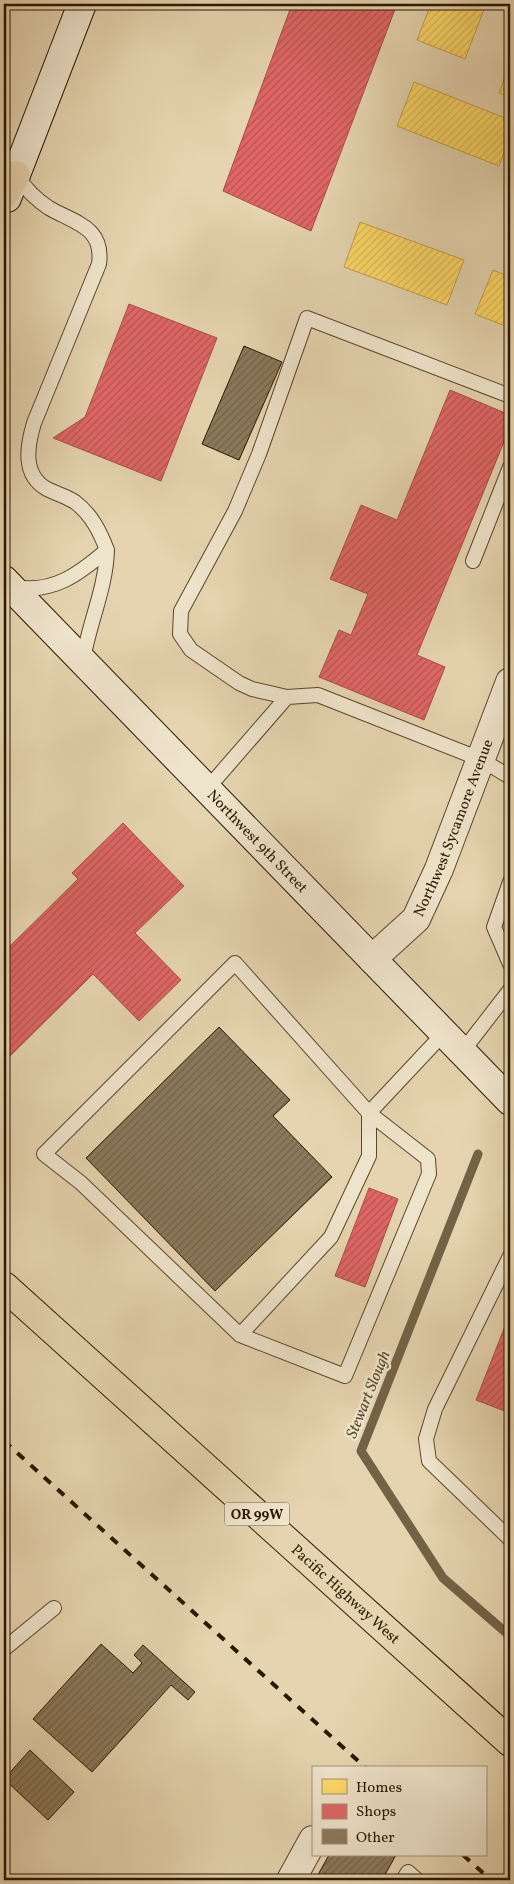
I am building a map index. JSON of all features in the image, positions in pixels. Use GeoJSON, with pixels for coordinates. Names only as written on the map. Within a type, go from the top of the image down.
{"type":"FeatureCollection","features":[{"type":"Feature","properties":{"kind":"highway","name":"Pacific Highway West"},"geometry":{"type":"LineString","coordinates":[[4,1286],[510,1742]]}},
{"type":"Feature","properties":{"kind":"main road"},"geometry":{"type":"LineString","coordinates":[[4,206],[10,185],[82,4]]}},
{"type":"Feature","properties":{"kind":"main road","name":"Northwest 9th Street"},"geometry":{"type":"LineString","coordinates":[[7,583],[510,1101]]}},
{"type":"Feature","properties":{"kind":"main road","name":"Northwest Sycamore Avenue"},"geometry":{"type":"LineString","coordinates":[[372,959],[416,919],[439,869],[510,682]]}},
{"type":"Feature","properties":{"kind":"main road"},"geometry":{"type":"LineString","coordinates":[[291,1880],[312,1842]]}},
{"type":"Feature","properties":{"kind":"lane"},"geometry":{"type":"LineString","coordinates":[[10,185],[25,188],[35,198],[87,228],[101,251],[99,264],[34,423],[29,438],[28,454],[29,466],[34,478],[47,488],[64,495],[77,504],[98,527],[107,550],[104,575],[86,638],[83,660]]}},
{"type":"Feature","properties":{"kind":"lane"},"geometry":{"type":"LineString","coordinates":[[510,396],[307,318],[259,454],[235,511],[181,612],[180,634],[191,650],[239,683],[252,689],[287,697],[318,696],[480,759],[510,777]]}},
{"type":"Feature","properties":{"kind":"lane"},"geometry":{"type":"LineString","coordinates":[[472,561],[510,466]]}},
{"type":"Feature","properties":{"kind":"lane"},"geometry":{"type":"LineString","coordinates":[[7,583],[30,588],[58,584],[77,574],[107,550]]}},
{"type":"Feature","properties":{"kind":"lane"},"geometry":{"type":"LineString","coordinates":[[207,789],[287,697]]}},
{"type":"Feature","properties":{"kind":"lane"},"geometry":{"type":"LineString","coordinates":[[510,882],[494,927],[510,964]]}},
{"type":"Feature","properties":{"kind":"lane"},"geometry":{"type":"LineString","coordinates":[[235,963],[369,1113],[428,1159],[429,1174],[345,1376],[240,1335],[80,1183],[44,1154],[235,963]]}},
{"type":"Feature","properties":{"kind":"lane"},"geometry":{"type":"LineString","coordinates":[[240,1335],[330,1236],[369,1156],[369,1113],[453,1042],[510,990]]}},
{"type":"Feature","properties":{"kind":"lane"},"geometry":{"type":"LineString","coordinates":[[509,1258],[435,1409],[426,1439],[429,1461],[510,1539]]}},
{"type":"Feature","properties":{"kind":"lane"},"geometry":{"type":"LineString","coordinates":[[4,1649],[54,1608]]}},
{"type":"Feature","properties":{"kind":"lane"},"geometry":{"type":"LineString","coordinates":[[403,1880],[408,1872],[417,1880]]}},
{"type":"Feature","properties":{"kind":"building: Homes"},"geometry":{"type":"Polygon","coordinates":[[[431,4],[486,4],[465,59],[417,40],[431,4]]]}},
{"type":"Feature","properties":{"kind":"building: Homes"},"geometry":{"type":"Polygon","coordinates":[[[510,63],[510,97],[499,93],[510,63]]]}},
{"type":"Feature","properties":{"kind":"building: Homes"},"geometry":{"type":"Polygon","coordinates":[[[414,82],[510,120],[510,137],[499,166],[397,126],[414,82]]]}},
{"type":"Feature","properties":{"kind":"building: Homes"},"geometry":{"type":"Polygon","coordinates":[[[360,222],[464,260],[447,305],[344,267],[360,222]]]}},
{"type":"Feature","properties":{"kind":"building: Homes"},"geometry":{"type":"Polygon","coordinates":[[[493,270],[510,277],[510,328],[475,314],[493,270]]]}},
{"type":"Feature","properties":{"kind":"building: Shops"},"geometry":{"type":"Polygon","coordinates":[[[292,4],[397,4],[311,231],[223,191],[292,4]]]}},
{"type":"Feature","properties":{"kind":"building: Shops"},"geometry":{"type":"Polygon","coordinates":[[[129,304],[217,338],[161,481],[53,438],[85,417],[129,304]]]}},
{"type":"Feature","properties":{"kind":"building: Shops"},"geometry":{"type":"Polygon","coordinates":[[[450,390],[510,415],[510,427],[417,655],[445,667],[424,720],[319,677],[339,630],[351,635],[368,594],[330,579],[361,505],[397,520],[450,390]]]}},
{"type":"Feature","properties":{"kind":"building: Shops"},"geometry":{"type":"Polygon","coordinates":[[[123,823],[184,886],[135,933],[181,980],[139,1021],[93,974],[4,1062],[4,952],[78,879],[72,873],[123,823]]]}},
{"type":"Feature","properties":{"kind":"building: Shops"},"geometry":{"type":"Polygon","coordinates":[[[369,1188],[398,1199],[365,1287],[335,1276],[369,1188]]]}},
{"type":"Feature","properties":{"kind":"building: Shops"},"geometry":{"type":"Polygon","coordinates":[[[510,1316],[510,1413],[476,1400],[510,1316]]]}},
{"type":"Feature","properties":{"kind":"building: Other"},"geometry":{"type":"Polygon","coordinates":[[[244,346],[282,362],[239,460],[202,444],[244,346]]]}},
{"type":"Feature","properties":{"kind":"building: Other"},"geometry":{"type":"Polygon","coordinates":[[[219,1027],[290,1100],[273,1116],[332,1177],[215,1291],[86,1158],[219,1027]]]}},
{"type":"Feature","properties":{"kind":"building: Other"},"geometry":{"type":"Polygon","coordinates":[[[101,1644],[133,1673],[142,1663],[134,1655],[143,1645],[195,1692],[188,1700],[171,1685],[92,1772],[33,1719],[101,1644]]]}},
{"type":"Feature","properties":{"kind":"building: Other"},"geometry":{"type":"Polygon","coordinates":[[[30,1750],[74,1792],[48,1820],[4,1779],[30,1750]]]}},
{"type":"Feature","properties":{"kind":"building: Other"},"geometry":{"type":"Polygon","coordinates":[[[328,1856],[395,1856],[382,1880],[315,1880],[328,1856]]]}},
{"type":"Feature","properties":{"kind":"waterway","name":"Stewart Slough"},"geometry":{"type":"LineString","coordinates":[[478,1154],[361,1451],[443,1578],[510,1636]]}},
{"type":"Feature","properties":{"kind":"railway"},"geometry":{"type":"LineString","coordinates":[[4,1441],[364,1766]]}},
{"type":"Feature","properties":{"kind":"railway"},"geometry":{"type":"LineString","coordinates":[[464,1856],[491,1880]]}}]}
